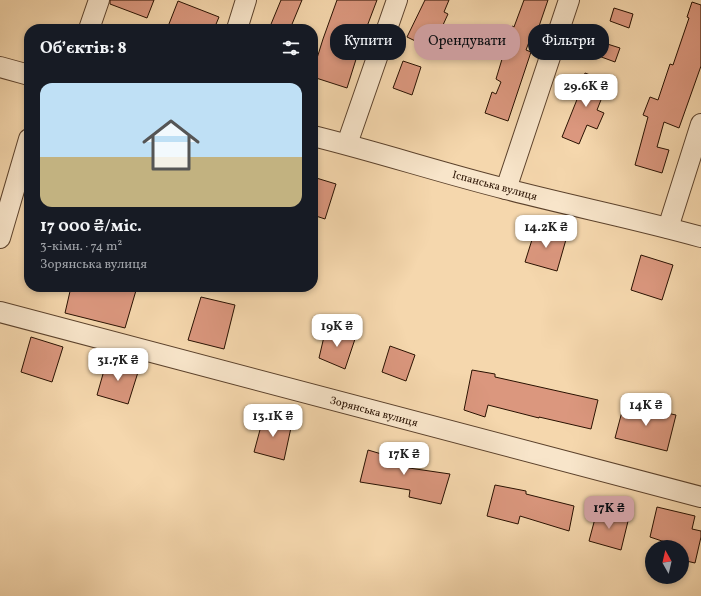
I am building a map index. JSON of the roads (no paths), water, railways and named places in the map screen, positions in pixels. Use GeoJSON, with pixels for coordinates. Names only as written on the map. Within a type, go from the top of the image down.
{"type":"FeatureCollection","features":[{"type":"Feature","properties":{"kind":"street"},"geometry":{"type":"LineString","coordinates":[[91,24],[99,0]]}},
{"type":"Feature","properties":{"kind":"street"},"geometry":{"type":"LineString","coordinates":[[239,24],[246,0]]}},
{"type":"Feature","properties":{"kind":"street"},"geometry":{"type":"LineString","coordinates":[[347,144],[397,0]]}},
{"type":"Feature","properties":{"kind":"street"},"geometry":{"type":"LineString","coordinates":[[506,189],[569,0]]}},
{"type":"Feature","properties":{"kind":"street"},"geometry":{"type":"LineString","coordinates":[[0,67],[24,74]]}},
{"type":"Feature","properties":{"kind":"street"},"geometry":{"type":"LineString","coordinates":[[668,228],[701,124]]}},
{"type":"Feature","properties":{"kind":"street","name":"Іспанська вулиця"},"geometry":{"type":"LineString","coordinates":[[318,137],[506,189],[701,237]]}},
{"type":"Feature","properties":{"kind":"street"},"geometry":{"type":"LineString","coordinates":[[0,238],[24,156]]}},
{"type":"Feature","properties":{"kind":"street","name":"Зорянська вулиця"},"geometry":{"type":"LineString","coordinates":[[0,312],[701,497]]}}]}
